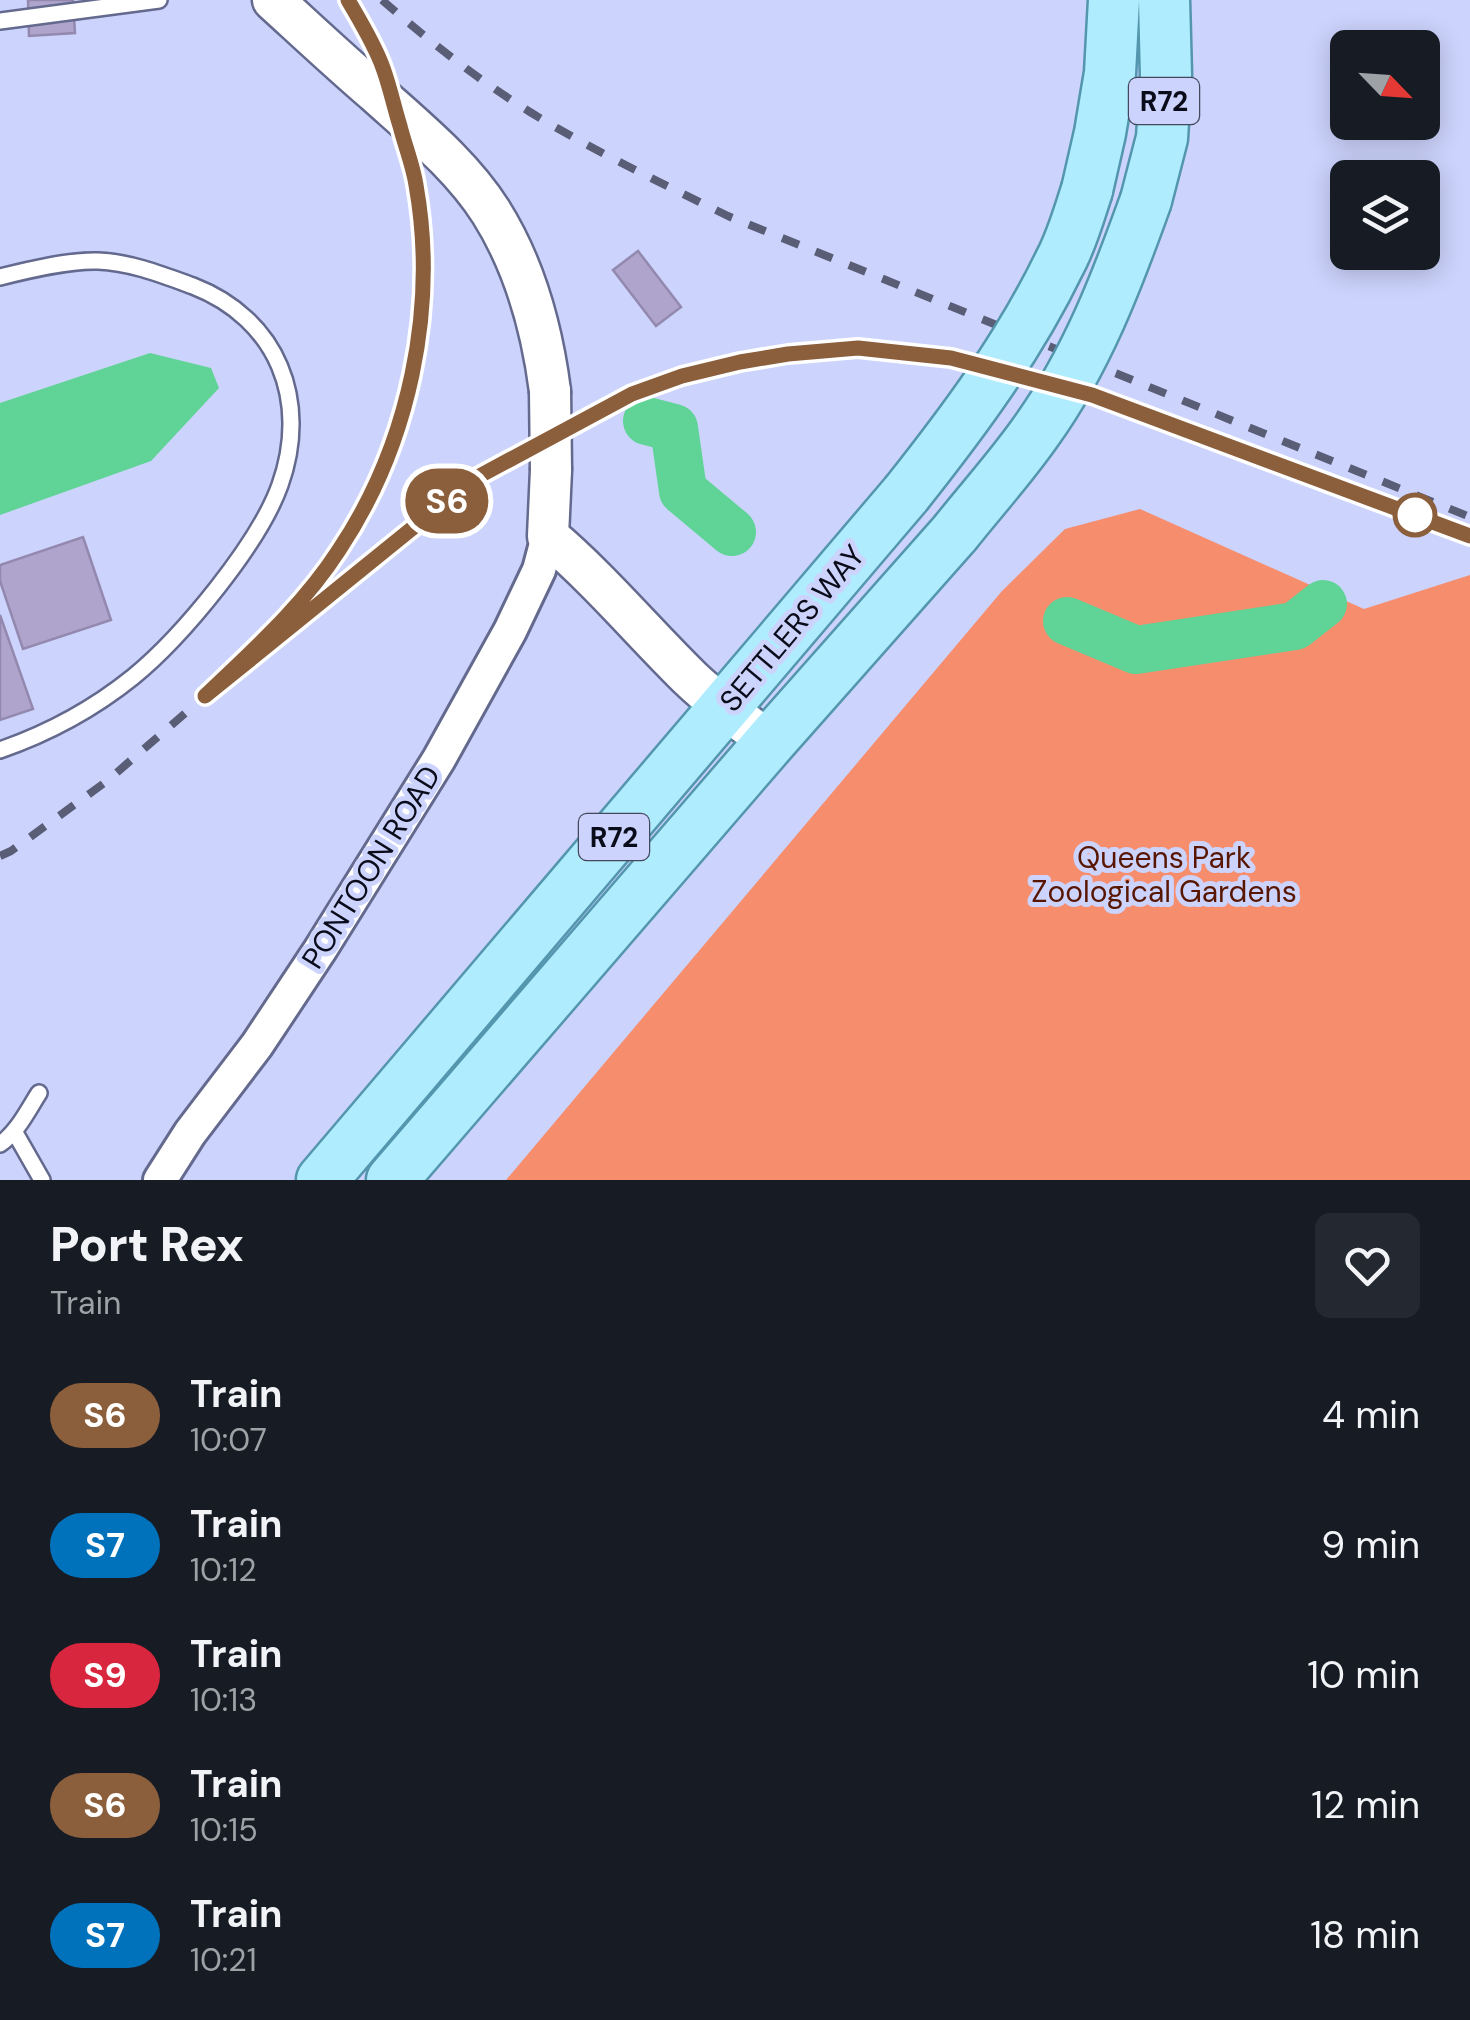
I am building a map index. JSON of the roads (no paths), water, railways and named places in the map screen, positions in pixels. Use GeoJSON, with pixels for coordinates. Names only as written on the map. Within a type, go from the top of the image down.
{"type":"FeatureCollection","features":[{"type":"Feature","properties":{"kind":"main road","name":"SETTLERS WAY"},"geometry":{"type":"LineString","coordinates":[[322,1180],[906,494],[996,375],[1062,258],[1087,190],[1110,73],[1114,0]]}},
{"type":"Feature","properties":{"kind":"main road","name":"SETTLERS WAY"},"geometry":{"type":"LineString","coordinates":[[392,1180],[955,533],[1058,399],[1117,280],[1146,200],[1162,138],[1166,74],[1164,0]]}},
{"type":"Feature","properties":{"kind":"street","name":"PONTOON ROAD"},"geometry":{"type":"LineString","coordinates":[[160,1180],[278,1014],[439,759],[517,616],[539,570],[548,536],[552,470],[545,350],[508,240],[469,182],[417,128],[274,0]]}},
{"type":"Feature","properties":{"kind":"street"},"geometry":{"type":"LineString","coordinates":[[548,536],[580,563],[692,680],[770,742]]}},
{"type":"Feature","properties":{"kind":"lane"},"geometry":{"type":"LineString","coordinates":[[0,21],[159,0]]}},
{"type":"Feature","properties":{"kind":"lane"},"geometry":{"type":"LineString","coordinates":[[0,277],[97,261],[135,267],[204,291],[238,310],[264,336],[289,392],[291,424],[289,453],[280,486],[262,524],[202,606],[136,675],[106,697],[68,723],[0,750]]}},
{"type":"Feature","properties":{"kind":"lane"},"geometry":{"type":"LineString","coordinates":[[0,1144],[14,1132],[39,1093]]}},
{"type":"Feature","properties":{"kind":"lane"},"geometry":{"type":"LineString","coordinates":[[14,1132],[42,1180]]}},
{"type":"Feature","properties":{"kind":"waterway"},"geometry":{"type":"LineString","coordinates":[[647,421],[674,428],[683,491],[732,532]]}},
{"type":"Feature","properties":{"kind":"waterway"},"geometry":{"type":"LineString","coordinates":[[1067,621],[1136,650],[1295,626],[1323,604]]}},
{"type":"Feature","properties":{"kind":"railway"},"geometry":{"type":"LineString","coordinates":[[348,0],[382,65]]}},
{"type":"Feature","properties":{"kind":"railway"},"geometry":{"type":"LineString","coordinates":[[382,0],[454,59],[530,112],[728,216],[1470,517]]}},
{"type":"Feature","properties":{"kind":"railway"},"geometry":{"type":"LineString","coordinates":[[287,616],[326,569],[358,520],[383,468],[402,414],[415,357],[421,300],[422,241],[416,181]]}},
{"type":"Feature","properties":{"kind":"railway"},"geometry":{"type":"LineString","coordinates":[[0,856],[107,781],[205,696],[472,481],[632,394],[682,376],[740,362],[858,349],[951,359],[1093,395],[1470,536]]}},
{"type":"Feature","properties":{"kind":"train","name":"S6"},"geometry":{"type":"LineString","coordinates":[[348,0],[382,65],[416,181],[424,270],[410,385],[383,468],[340,549],[308,594],[205,696],[472,480],[632,394],[682,376],[788,354],[858,348],[951,358],[1092,395],[1470,536]]}},
{"type":"Feature","properties":{"kind":"park label","name":"Queens Park Zoological Gardens"},"geometry":{"type":"Point","coordinates":[1164,874]}}]}
